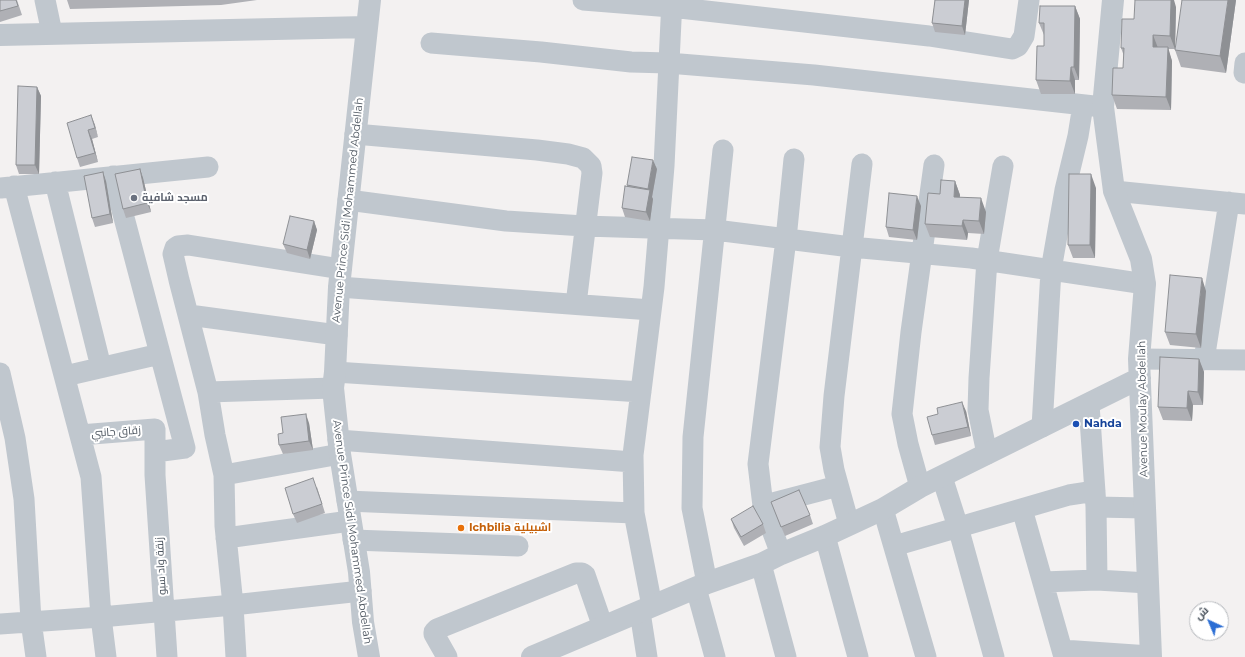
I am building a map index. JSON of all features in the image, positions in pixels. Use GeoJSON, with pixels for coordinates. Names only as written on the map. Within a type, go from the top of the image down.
{"type":"FeatureCollection","features":[{"type":"Feature","properties":{"kind":"street"},"geometry":{"type":"LineString","coordinates":[[45,0],[52,33]]}},
{"type":"Feature","properties":{"kind":"street","name":"Avenue Prince Sidi Mohammed Abdellah"},"geometry":{"type":"LineString","coordinates":[[369,657],[363,622],[361,591],[339,447],[334,380],[340,278],[370,0]]}},
{"type":"Feature","properties":{"kind":"street"},"geometry":{"type":"LineString","coordinates":[[583,0],[671,4],[929,36],[1012,49],[1018,46],[1024,36],[1029,0]]}},
{"type":"Feature","properties":{"kind":"street","name":"Avenue Moulay Abdellah"},"geometry":{"type":"LineString","coordinates":[[1113,0],[1093,106],[1114,191],[1141,259],[1145,284],[1139,369],[1150,656]]}},
{"type":"Feature","properties":{"kind":"street"},"geometry":{"type":"LineString","coordinates":[[646,657],[646,609],[634,513],[633,462],[651,310],[664,166],[671,4]]}},
{"type":"Feature","properties":{"kind":"street"},"geometry":{"type":"LineString","coordinates":[[0,35],[367,27]]}},
{"type":"Feature","properties":{"kind":"street"},"geometry":{"type":"LineString","coordinates":[[431,43],[541,52],[631,62],[668,63],[814,75],[1093,106],[1078,136],[1065,190],[1052,270],[1042,427]]}},
{"type":"Feature","properties":{"kind":"street"},"geometry":{"type":"LineString","coordinates":[[355,134],[537,150],[568,154],[583,158],[591,166],[592,173],[584,226],[576,304]]}},
{"type":"Feature","properties":{"kind":"street"},"geometry":{"type":"LineString","coordinates":[[715,657],[702,586],[692,508],[692,492],[693,437],[723,150]]}},
{"type":"Feature","properties":{"kind":"street"},"geometry":{"type":"LineString","coordinates":[[781,554],[763,506],[758,464],[786,239],[794,159]]}},
{"type":"Feature","properties":{"kind":"street"},"geometry":{"type":"LineString","coordinates":[[849,524],[834,470],[830,447],[834,396],[862,164]]}},
{"type":"Feature","properties":{"kind":"street"},"geometry":{"type":"LineString","coordinates":[[920,488],[908,444],[902,414],[921,254],[934,165]]}},
{"type":"Feature","properties":{"kind":"street"},"geometry":{"type":"LineString","coordinates":[[987,454],[978,410],[979,378],[987,260],[1003,166]]}},
{"type":"Feature","properties":{"kind":"street"},"geometry":{"type":"LineString","coordinates":[[106,657],[101,617],[91,477],[65,376],[7,187],[208,167]]}},
{"type":"Feature","properties":{"kind":"street"},"geometry":{"type":"LineString","coordinates":[[113,176],[186,448],[155,452]]}},
{"type":"Feature","properties":{"kind":"street"},"geometry":{"type":"LineString","coordinates":[[55,182],[101,367]]}},
{"type":"Feature","properties":{"kind":"street"},"geometry":{"type":"LineString","coordinates":[[1114,191],[1237,203],[1204,360]]}},
{"type":"Feature","properties":{"kind":"street"},"geometry":{"type":"LineString","coordinates":[[348,200],[506,221],[584,226],[715,230],[851,247],[987,260],[1145,284]]}},
{"type":"Feature","properties":{"kind":"street"},"geometry":{"type":"LineString","coordinates":[[236,657],[233,605],[226,538],[224,475],[215,436],[208,392],[173,254],[175,248],[181,245],[196,245],[340,278],[576,304],[651,310]]}},
{"type":"Feature","properties":{"kind":"street"},"geometry":{"type":"LineString","coordinates":[[189,314],[337,335]]}},
{"type":"Feature","properties":{"kind":"street"},"geometry":{"type":"LineString","coordinates":[[65,376],[160,354]]}},
{"type":"Feature","properties":{"kind":"street"},"geometry":{"type":"LineString","coordinates":[[532,657],[702,586],[761,564],[882,509],[987,454],[1089,404],[1139,369],[1204,360],[1245,360]]}},
{"type":"Feature","properties":{"kind":"street"},"geometry":{"type":"LineString","coordinates":[[0,373],[15,438],[24,499],[31,621],[36,657]]}},
{"type":"Feature","properties":{"kind":"street"},"geometry":{"type":"LineString","coordinates":[[208,392],[334,380],[641,392]]}},
{"type":"Feature","properties":{"kind":"street"},"geometry":{"type":"LineString","coordinates":[[1089,404],[1095,499],[1097,580]]}},
{"type":"Feature","properties":{"kind":"street","name":"زقاق جانبي"},"geometry":{"type":"LineString","coordinates":[[80,435],[155,429],[155,475]]}},
{"type":"Feature","properties":{"kind":"street"},"geometry":{"type":"LineString","coordinates":[[224,475],[339,447],[633,462]]}},
{"type":"Feature","properties":{"kind":"street","name":"زنقة واد سبو"},"geometry":{"type":"LineString","coordinates":[[155,475],[167,657]]}},
{"type":"Feature","properties":{"kind":"street"},"geometry":{"type":"LineString","coordinates":[[942,477],[958,527],[994,657]]}},
{"type":"Feature","properties":{"kind":"street"},"geometry":{"type":"LineString","coordinates":[[763,506],[838,486]]}},
{"type":"Feature","properties":{"kind":"street"},"geometry":{"type":"LineString","coordinates":[[894,546],[1069,495],[1145,508]]}},
{"type":"Feature","properties":{"kind":"street"},"geometry":{"type":"LineString","coordinates":[[882,509],[926,657]]}},
{"type":"Feature","properties":{"kind":"street"},"geometry":{"type":"LineString","coordinates":[[1022,509],[1063,654],[1150,656]]}},
{"type":"Feature","properties":{"kind":"street"},"geometry":{"type":"LineString","coordinates":[[226,538],[350,521],[634,513]]}},
{"type":"Feature","properties":{"kind":"street"},"geometry":{"type":"LineString","coordinates":[[350,521],[518,546]]}},
{"type":"Feature","properties":{"kind":"street"},"geometry":{"type":"LineString","coordinates":[[825,536],[858,657]]}},
{"type":"Feature","properties":{"kind":"street"},"geometry":{"type":"LineString","coordinates":[[761,564],[786,657]]}},
{"type":"Feature","properties":{"kind":"street"},"geometry":{"type":"LineString","coordinates":[[447,657],[435,637],[434,632],[437,629],[576,573],[584,574],[603,628]]}},
{"type":"Feature","properties":{"kind":"street"},"geometry":{"type":"LineString","coordinates":[[1043,582],[1097,580],[1148,583]]}},
{"type":"Feature","properties":{"kind":"street"},"geometry":{"type":"LineString","coordinates":[[0,624],[101,617],[233,605],[361,591]]}},
{"type":"Feature","properties":{"kind":"building"},"geometry":{"type":"Polygon","coordinates":[[[0,0],[16,0],[18,6],[0,11],[0,0]]]}},
{"type":"Feature","properties":{"kind":"building"},"geometry":{"type":"Polygon","coordinates":[[[935,0],[965,0],[962,26],[932,23],[935,0]]]}},
{"type":"Feature","properties":{"kind":"building"},"geometry":{"type":"Polygon","coordinates":[[[1135,0],[1171,0],[1170,36],[1153,35],[1153,47],[1168,47],[1166,97],[1112,95],[1113,68],[1123,68],[1124,48],[1121,48],[1122,19],[1134,19],[1135,0]]]}},
{"type":"Feature","properties":{"kind":"building"},"geometry":{"type":"Polygon","coordinates":[[[1182,0],[1228,0],[1220,56],[1175,50],[1182,0]]]}},
{"type":"Feature","properties":{"kind":"building"},"geometry":{"type":"Polygon","coordinates":[[[1040,6],[1075,6],[1074,67],[1071,67],[1070,81],[1036,80],[1037,46],[1044,46],[1044,23],[1039,23],[1040,6]]]}},
{"type":"Feature","properties":{"kind":"building"},"geometry":{"type":"Polygon","coordinates":[[[18,86],[37,87],[35,165],[16,165],[18,86]]]}},
{"type":"Feature","properties":{"kind":"building"},"geometry":{"type":"Polygon","coordinates":[[[91,115],[95,128],[88,130],[95,153],[77,158],[67,123],[91,115]]]}},
{"type":"Feature","properties":{"kind":"building"},"geometry":{"type":"Polygon","coordinates":[[[632,157],[653,160],[648,189],[627,185],[632,157]]]}},
{"type":"Feature","properties":{"kind":"building","name":"مسجد شافية"},"geometry":{"type":"Polygon","coordinates":[[[140,169],[147,203],[123,209],[115,174],[140,169]]]}},
{"type":"Feature","properties":{"kind":"building"},"geometry":{"type":"Polygon","coordinates":[[[103,172],[110,214],[92,218],[84,176],[103,172]]]}},
{"type":"Feature","properties":{"kind":"building"},"geometry":{"type":"Polygon","coordinates":[[[1069,174],[1091,174],[1090,245],[1068,245],[1069,174]]]}},
{"type":"Feature","properties":{"kind":"building"},"geometry":{"type":"Polygon","coordinates":[[[941,180],[955,181],[954,197],[981,198],[979,221],[963,220],[962,226],[925,224],[928,193],[940,194],[941,180]]]}},
{"type":"Feature","properties":{"kind":"building"},"geometry":{"type":"Polygon","coordinates":[[[625,186],[650,190],[646,212],[622,208],[625,186]]]}},
{"type":"Feature","properties":{"kind":"building"},"geometry":{"type":"Polygon","coordinates":[[[889,193],[917,196],[913,230],[886,227],[889,193]]]}},
{"type":"Feature","properties":{"kind":"building"},"geometry":{"type":"Polygon","coordinates":[[[290,216],[314,221],[307,250],[283,244],[290,216]]]}},
{"type":"Feature","properties":{"kind":"building"},"geometry":{"type":"Polygon","coordinates":[[[1170,275],[1202,278],[1196,334],[1165,332],[1170,275]]]}},
{"type":"Feature","properties":{"kind":"building"},"geometry":{"type":"Polygon","coordinates":[[[1160,357],[1199,359],[1198,392],[1188,391],[1187,408],[1158,407],[1160,357]]]}},
{"type":"Feature","properties":{"kind":"building"},"geometry":{"type":"Polygon","coordinates":[[[962,402],[968,427],[932,435],[927,417],[938,414],[937,408],[962,402]]]}},
{"type":"Feature","properties":{"kind":"building"},"geometry":{"type":"Polygon","coordinates":[[[306,414],[309,441],[279,445],[278,434],[283,433],[281,417],[306,414]]]}},
{"type":"Feature","properties":{"kind":"building"},"geometry":{"type":"Polygon","coordinates":[[[313,478],[322,504],[293,514],[285,488],[313,478]]]}},
{"type":"Feature","properties":{"kind":"building"},"geometry":{"type":"Polygon","coordinates":[[[799,490],[810,515],[781,527],[771,502],[799,490]]]}},
{"type":"Feature","properties":{"kind":"building"},"geometry":{"type":"Polygon","coordinates":[[[753,506],[763,524],[741,537],[731,519],[753,506]]]}},
{"type":"Feature","properties":{"kind":"place","name":"مسجد شافية"},"geometry":{"type":"Point","coordinates":[134,198]}},
{"type":"Feature","properties":{"kind":"place","name":"Nahda"},"geometry":{"type":"Point","coordinates":[1076,424]}},
{"type":"Feature","properties":{"kind":"place","name":"Ichbilia اشبيلية"},"geometry":{"type":"Point","coordinates":[461,528]}}]}
